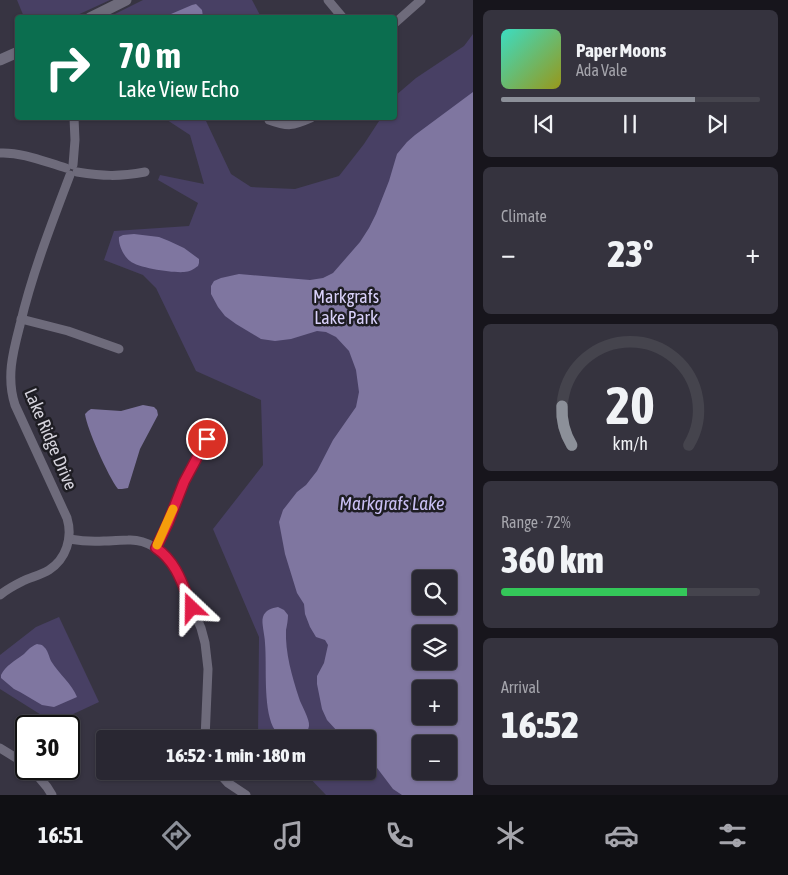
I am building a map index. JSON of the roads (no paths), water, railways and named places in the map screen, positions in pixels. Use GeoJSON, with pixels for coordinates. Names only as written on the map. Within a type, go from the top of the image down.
{"type":"FeatureCollection","features":[{"type":"Feature","properties":{"kind":"street"},"geometry":{"type":"LineString","coordinates":[[96,15],[126,0]]}},
{"type":"Feature","properties":{"kind":"street"},"geometry":{"type":"LineString","coordinates":[[328,0],[340,15]]}},
{"type":"Feature","properties":{"kind":"street"},"geometry":{"type":"LineString","coordinates":[[397,21],[420,0]]}},
{"type":"Feature","properties":{"kind":"street"},"geometry":{"type":"LineString","coordinates":[[0,60],[15,53]]}},
{"type":"Feature","properties":{"kind":"street","name":"Lake Ridge Drive"},"geometry":{"type":"LineString","coordinates":[[69,539],[67,518],[17,409],[10,381],[11,366],[28,289],[71,170],[75,140],[74,120]]}},
{"type":"Feature","properties":{"kind":"street"},"geometry":{"type":"LineString","coordinates":[[269,120],[283,125],[293,125],[306,120]]}},
{"type":"Feature","properties":{"kind":"street"},"geometry":{"type":"LineString","coordinates":[[0,153],[22,155],[71,170],[111,176],[145,172]]}},
{"type":"Feature","properties":{"kind":"street"},"geometry":{"type":"LineString","coordinates":[[21,318],[68,330],[119,349]]}},
{"type":"Feature","properties":{"kind":"street"},"geometry":{"type":"LineString","coordinates":[[156,548],[184,482],[207,439]]}},
{"type":"Feature","properties":{"kind":"street"},"geometry":{"type":"LineString","coordinates":[[0,595],[14,585],[51,568],[63,556],[69,539],[95,542],[132,540],[146,543],[156,548],[176,568],[204,637],[208,664],[205,730]]}},
{"type":"Feature","properties":{"kind":"street"},"geometry":{"type":"LineString","coordinates":[[0,748],[15,757]]}},
{"type":"Feature","properties":{"kind":"street"},"geometry":{"type":"LineString","coordinates":[[41,780],[52,795]]}},
{"type":"Feature","properties":{"kind":"street"},"geometry":{"type":"LineString","coordinates":[[225,780],[246,795]]}},
{"type":"Feature","properties":{"kind":"water"},"geometry":{"type":"Polygon","coordinates":[[[196,4],[202,10],[203,15],[169,15],[196,4]]]}},
{"type":"Feature","properties":{"kind":"water","name":"Markgrafs Lake"},"geometry":{"type":"Polygon","coordinates":[[[473,92],[473,795],[402,795],[393,789],[376,767],[376,730],[336,730],[327,720],[322,709],[317,676],[324,663],[328,645],[325,640],[316,637],[310,627],[305,614],[304,604],[297,593],[285,554],[279,522],[283,510],[317,471],[333,440],[356,407],[359,392],[356,370],[349,351],[336,337],[326,332],[317,331],[291,339],[275,341],[261,339],[225,316],[211,294],[211,286],[214,281],[239,274],[310,280],[323,278],[333,273],[360,242],[369,228],[389,181],[397,154],[407,142],[473,92]]]}},
{"type":"Feature","properties":{"kind":"water"},"geometry":{"type":"Polygon","coordinates":[[[134,234],[159,237],[184,248],[199,259],[198,266],[188,271],[179,272],[156,270],[134,264],[120,247],[119,237],[134,234]]]}},
{"type":"Feature","properties":{"kind":"water"},"geometry":{"type":"Polygon","coordinates":[[[143,405],[154,407],[158,415],[140,449],[128,488],[118,489],[98,452],[85,414],[91,409],[121,411],[143,405]]]}},
{"type":"Feature","properties":{"kind":"water"},"geometry":{"type":"Polygon","coordinates":[[[278,607],[288,615],[286,630],[287,647],[294,682],[309,723],[308,730],[275,730],[270,718],[266,686],[263,619],[267,611],[278,607]]]}},
{"type":"Feature","properties":{"kind":"water"},"geometry":{"type":"Polygon","coordinates":[[[37,644],[45,648],[51,661],[77,697],[54,707],[42,705],[14,689],[1,678],[1,675],[8,666],[37,644]]]}},
{"type":"Feature","properties":{"kind":"park label","name":"Markgrafs Lake Park"},"geometry":{"type":"Point","coordinates":[346,306]}}]}
